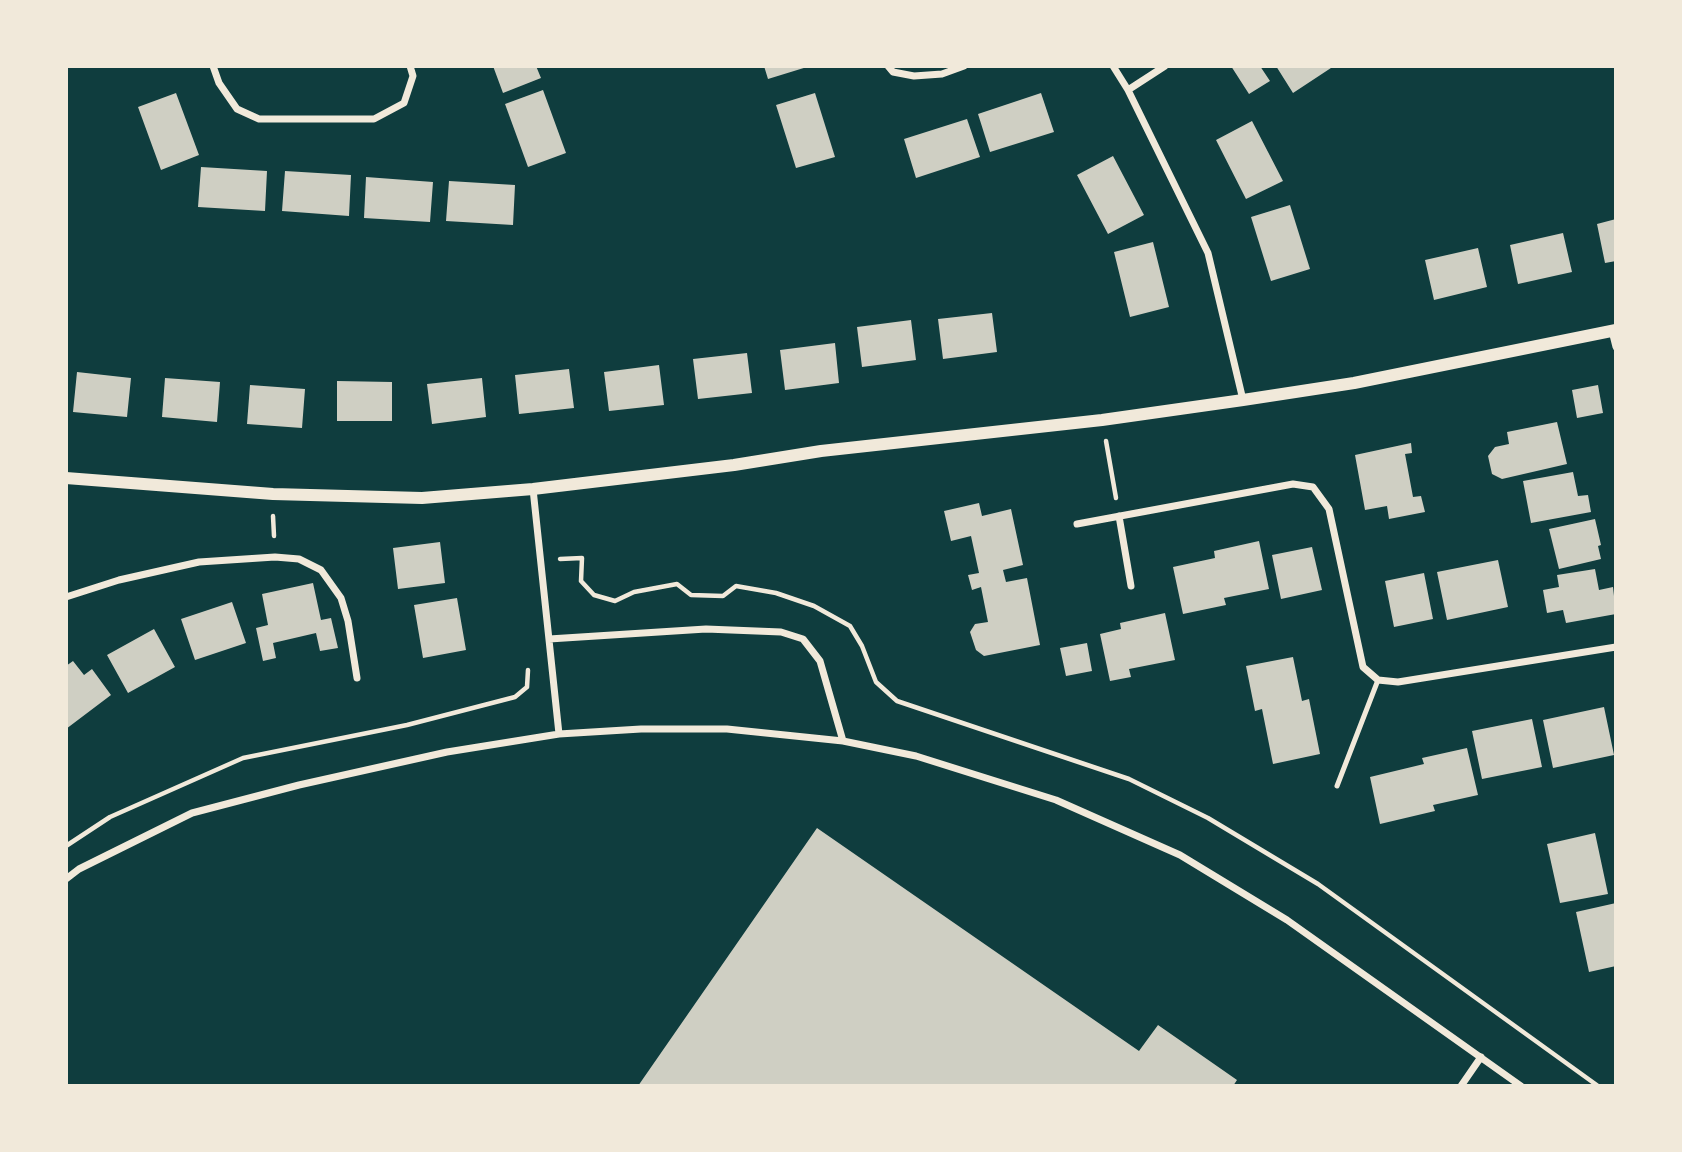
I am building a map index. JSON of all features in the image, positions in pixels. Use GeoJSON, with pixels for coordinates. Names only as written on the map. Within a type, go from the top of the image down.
{"type":"FeatureCollection","features":[{"type":"Feature","properties":{"kind":"street"},"geometry":{"type":"LineString","coordinates":[[213,66],[219,83],[237,109],[259,119],[374,119],[404,103],[413,76],[410,66]]}},
{"type":"Feature","properties":{"kind":"street"},"geometry":{"type":"LineString","coordinates":[[888,66],[893,72],[914,76],[942,74],[964,66]]}},
{"type":"Feature","properties":{"kind":"street"},"geometry":{"type":"LineString","coordinates":[[1113,66],[1128,90],[1208,253],[1243,400]]}},
{"type":"Feature","properties":{"kind":"street"},"geometry":{"type":"LineString","coordinates":[[1128,90],[1165,66]]}},
{"type":"Feature","properties":{"kind":"street"},"geometry":{"type":"LineString","coordinates":[[66,478],[273,494],[422,498],[533,489],[734,466],[821,451],[1102,420],[1243,400],[1354,383],[1614,331],[1615,346]]}},
{"type":"Feature","properties":{"kind":"street"},"geometry":{"type":"LineString","coordinates":[[1076,524],[1293,484],[1313,487],[1329,509],[1363,667],[1378,680],[1398,682],[1615,647]]}},
{"type":"Feature","properties":{"kind":"street"},"geometry":{"type":"LineString","coordinates":[[533,489],[559,734]]}},
{"type":"Feature","properties":{"kind":"street"},"geometry":{"type":"LineString","coordinates":[[1119,516],[1131,586]]}},
{"type":"Feature","properties":{"kind":"street"},"geometry":{"type":"LineString","coordinates":[[66,597],[118,580],[199,562],[299,559],[321,570],[341,598],[357,678]]}},
{"type":"Feature","properties":{"kind":"street"},"geometry":{"type":"LineString","coordinates":[[549,639],[706,629],[781,632],[803,639],[820,661],[843,741]]}},
{"type":"Feature","properties":{"kind":"street"},"geometry":{"type":"LineString","coordinates":[[66,878],[192,813],[299,785],[447,752],[559,734],[641,729],[727,729],[843,741],[916,755],[1056,800],[1180,855],[1287,920],[1521,1086]]}},
{"type":"Feature","properties":{"kind":"street"},"geometry":{"type":"LineString","coordinates":[[1461,1086],[1481,1056]]}},
{"type":"Feature","properties":{"kind":"lane"},"geometry":{"type":"LineString","coordinates":[[1337,786],[1378,680]]}},
{"type":"Feature","properties":{"kind":"path"},"geometry":{"type":"LineString","coordinates":[[1102,420],[1119,516]]}},
{"type":"Feature","properties":{"kind":"path"},"geometry":{"type":"LineString","coordinates":[[273,494],[275,558]]}},
{"type":"Feature","properties":{"kind":"building"},"geometry":{"type":"Polygon","coordinates":[[[493,66],[536,66],[541,78],[503,93],[493,66]]]}},
{"type":"Feature","properties":{"kind":"building"},"geometry":{"type":"Polygon","coordinates":[[[764,66],[807,66],[807,67],[768,79],[764,66]]]}},
{"type":"Feature","properties":{"kind":"building"},"geometry":{"type":"Polygon","coordinates":[[[1231,66],[1260,66],[1270,81],[1249,94],[1231,66]]]}},
{"type":"Feature","properties":{"kind":"building"},"geometry":{"type":"Polygon","coordinates":[[[1276,66],[1334,66],[1293,93],[1276,66]]]}},
{"type":"Feature","properties":{"kind":"building"},"geometry":{"type":"Polygon","coordinates":[[[543,90],[566,153],[528,167],[505,104],[543,90]]]}},
{"type":"Feature","properties":{"kind":"building"},"geometry":{"type":"Polygon","coordinates":[[[176,93],[199,155],[161,170],[138,107],[176,93]]]}},
{"type":"Feature","properties":{"kind":"building"},"geometry":{"type":"Polygon","coordinates":[[[815,93],[835,157],[796,168],[776,105],[815,93]]]}},
{"type":"Feature","properties":{"kind":"building"},"geometry":{"type":"Polygon","coordinates":[[[1041,93],[1054,132],[990,152],[978,114],[1041,93]]]}},
{"type":"Feature","properties":{"kind":"building"},"geometry":{"type":"Polygon","coordinates":[[[967,119],[980,157],[916,178],[904,139],[967,119]]]}},
{"type":"Feature","properties":{"kind":"building"},"geometry":{"type":"Polygon","coordinates":[[[1252,121],[1283,181],[1246,199],[1216,140],[1252,121]]]}},
{"type":"Feature","properties":{"kind":"building"},"geometry":{"type":"Polygon","coordinates":[[[1113,156],[1144,215],[1108,234],[1077,175],[1113,156]]]}},
{"type":"Feature","properties":{"kind":"building"},"geometry":{"type":"Polygon","coordinates":[[[201,167],[267,171],[265,211],[198,207],[201,167]]]}},
{"type":"Feature","properties":{"kind":"building"},"geometry":{"type":"Polygon","coordinates":[[[285,171],[351,175],[349,216],[282,211],[285,171]]]}},
{"type":"Feature","properties":{"kind":"building"},"geometry":{"type":"Polygon","coordinates":[[[366,177],[433,182],[430,222],[364,218],[366,177]]]}},
{"type":"Feature","properties":{"kind":"building"},"geometry":{"type":"Polygon","coordinates":[[[449,181],[515,185],[513,225],[446,221],[449,181]]]}},
{"type":"Feature","properties":{"kind":"building"},"geometry":{"type":"Polygon","coordinates":[[[1290,205],[1310,269],[1271,281],[1251,217],[1290,205]]]}},
{"type":"Feature","properties":{"kind":"building"},"geometry":{"type":"Polygon","coordinates":[[[1616,219],[1616,261],[1605,263],[1597,224],[1616,219]]]}},
{"type":"Feature","properties":{"kind":"building"},"geometry":{"type":"Polygon","coordinates":[[[1563,233],[1572,272],[1518,284],[1510,245],[1563,233]]]}},
{"type":"Feature","properties":{"kind":"building"},"geometry":{"type":"Polygon","coordinates":[[[1153,242],[1169,307],[1130,317],[1114,252],[1153,242]]]}},
{"type":"Feature","properties":{"kind":"building"},"geometry":{"type":"Polygon","coordinates":[[[1478,248],[1487,287],[1434,300],[1425,260],[1478,248]]]}},
{"type":"Feature","properties":{"kind":"building"},"geometry":{"type":"Polygon","coordinates":[[[992,313],[997,352],[943,359],[938,319],[992,313]]]}},
{"type":"Feature","properties":{"kind":"building"},"geometry":{"type":"Polygon","coordinates":[[[911,320],[916,360],[862,367],[857,327],[911,320]]]}},
{"type":"Feature","properties":{"kind":"building"},"geometry":{"type":"Polygon","coordinates":[[[835,343],[839,383],[785,390],[780,350],[835,343]]]}},
{"type":"Feature","properties":{"kind":"building"},"geometry":{"type":"Polygon","coordinates":[[[747,353],[752,393],[698,399],[693,359],[747,353]]]}},
{"type":"Feature","properties":{"kind":"building"},"geometry":{"type":"Polygon","coordinates":[[[659,365],[664,405],[609,411],[604,372],[659,365]]]}},
{"type":"Feature","properties":{"kind":"building"},"geometry":{"type":"Polygon","coordinates":[[[569,369],[574,408],[519,414],[515,375],[569,369]]]}},
{"type":"Feature","properties":{"kind":"building"},"geometry":{"type":"Polygon","coordinates":[[[77,372],[131,378],[127,417],[73,412],[77,372]]]}},
{"type":"Feature","properties":{"kind":"building"},"geometry":{"type":"Polygon","coordinates":[[[165,378],[220,382],[217,422],[162,417],[165,378]]]}},
{"type":"Feature","properties":{"kind":"building"},"geometry":{"type":"Polygon","coordinates":[[[482,378],[486,417],[432,424],[427,384],[482,378]]]}},
{"type":"Feature","properties":{"kind":"building"},"geometry":{"type":"Polygon","coordinates":[[[337,381],[392,382],[392,421],[337,421],[337,381]]]}},
{"type":"Feature","properties":{"kind":"building"},"geometry":{"type":"Polygon","coordinates":[[[250,385],[305,389],[302,428],[247,424],[250,385]]]}},
{"type":"Feature","properties":{"kind":"building"},"geometry":{"type":"Polygon","coordinates":[[[1598,385],[1603,413],[1577,418],[1572,390],[1598,385]]]}},
{"type":"Feature","properties":{"kind":"building"},"geometry":{"type":"Polygon","coordinates":[[[1557,422],[1567,464],[1502,479],[1492,474],[1488,456],[1495,447],[1509,444],[1507,432],[1557,422]]]}},
{"type":"Feature","properties":{"kind":"building"},"geometry":{"type":"Polygon","coordinates":[[[1411,443],[1412,453],[1405,454],[1413,497],[1421,496],[1425,512],[1389,519],[1387,506],[1365,510],[1355,455],[1411,443]]]}},
{"type":"Feature","properties":{"kind":"building"},"geometry":{"type":"Polygon","coordinates":[[[1573,472],[1578,496],[1588,495],[1591,512],[1531,523],[1523,481],[1573,472]]]}},
{"type":"Feature","properties":{"kind":"building"},"geometry":{"type":"Polygon","coordinates":[[[979,503],[982,516],[1011,509],[1023,565],[1003,570],[1006,582],[1027,578],[1040,645],[984,656],[976,650],[970,632],[975,624],[988,622],[981,587],[972,590],[968,575],[979,573],[971,536],[951,541],[944,511],[979,503]]]}},
{"type":"Feature","properties":{"kind":"building"},"geometry":{"type":"Polygon","coordinates":[[[1595,519],[1601,559],[1559,569],[1549,529],[1595,519]]]}},
{"type":"Feature","properties":{"kind":"building"},"geometry":{"type":"Polygon","coordinates":[[[1259,541],[1269,589],[1224,598],[1226,605],[1183,614],[1173,567],[1215,558],[1214,551],[1259,541]]]}},
{"type":"Feature","properties":{"kind":"building"},"geometry":{"type":"Polygon","coordinates":[[[440,542],[445,583],[398,589],[393,548],[440,542]]]}},
{"type":"Feature","properties":{"kind":"building"},"geometry":{"type":"Polygon","coordinates":[[[1312,547],[1322,590],[1281,599],[1272,555],[1312,547]]]}},
{"type":"Feature","properties":{"kind":"building"},"geometry":{"type":"Polygon","coordinates":[[[1498,560],[1508,607],[1447,620],[1437,572],[1498,560]]]}},
{"type":"Feature","properties":{"kind":"building"},"geometry":{"type":"Polygon","coordinates":[[[1595,569],[1599,590],[1613,587],[1616,614],[1566,623],[1563,610],[1547,613],[1543,590],[1559,587],[1557,575],[1595,569]]]}},
{"type":"Feature","properties":{"kind":"building"},"geometry":{"type":"Polygon","coordinates":[[[1424,573],[1433,619],[1394,627],[1385,581],[1424,573]]]}},
{"type":"Feature","properties":{"kind":"building"},"geometry":{"type":"Polygon","coordinates":[[[313,583],[321,620],[331,618],[338,648],[320,651],[316,633],[273,643],[276,658],[263,661],[256,628],[268,625],[262,594],[313,583]]]}},
{"type":"Feature","properties":{"kind":"building"},"geometry":{"type":"Polygon","coordinates":[[[457,598],[466,650],[423,658],[414,605],[457,598]]]}},
{"type":"Feature","properties":{"kind":"building"},"geometry":{"type":"Polygon","coordinates":[[[232,602],[246,643],[195,660],[181,619],[232,602]]]}},
{"type":"Feature","properties":{"kind":"building"},"geometry":{"type":"Polygon","coordinates":[[[1165,613],[1175,660],[1129,669],[1131,677],[1110,681],[1100,634],[1121,629],[1120,623],[1165,613]]]}},
{"type":"Feature","properties":{"kind":"building"},"geometry":{"type":"Polygon","coordinates":[[[154,629],[175,667],[128,693],[107,655],[154,629]]]}},
{"type":"Feature","properties":{"kind":"building"},"geometry":{"type":"Polygon","coordinates":[[[1087,643],[1092,671],[1066,676],[1060,648],[1087,643]]]}},
{"type":"Feature","properties":{"kind":"building"},"geometry":{"type":"Polygon","coordinates":[[[1293,657],[1302,701],[1309,699],[1320,754],[1273,764],[1262,709],[1255,711],[1246,666],[1293,657]]]}},
{"type":"Feature","properties":{"kind":"building"},"geometry":{"type":"Polygon","coordinates":[[[73,661],[84,675],[92,669],[111,695],[66,729],[66,666],[73,661]]]}},
{"type":"Feature","properties":{"kind":"building"},"geometry":{"type":"Polygon","coordinates":[[[1604,707],[1614,755],[1553,768],[1543,720],[1604,707]]]}},
{"type":"Feature","properties":{"kind":"building"},"geometry":{"type":"Polygon","coordinates":[[[1532,719],[1542,767],[1482,779],[1472,731],[1532,719]]]}},
{"type":"Feature","properties":{"kind":"building"},"geometry":{"type":"Polygon","coordinates":[[[1467,748],[1478,795],[1433,805],[1435,811],[1380,824],[1370,777],[1424,764],[1422,758],[1467,748]]]}},
{"type":"Feature","properties":{"kind":"building"},"geometry":{"type":"Polygon","coordinates":[[[817,828],[1139,1051],[1158,1025],[1237,1080],[1233,1086],[638,1086],[817,828]]]}},
{"type":"Feature","properties":{"kind":"building"},"geometry":{"type":"Polygon","coordinates":[[[1595,833],[1608,894],[1560,903],[1547,844],[1595,833]]]}},
{"type":"Feature","properties":{"kind":"building"},"geometry":{"type":"Polygon","coordinates":[[[1616,903],[1616,966],[1589,972],[1576,912],[1616,903]]]}}]}
